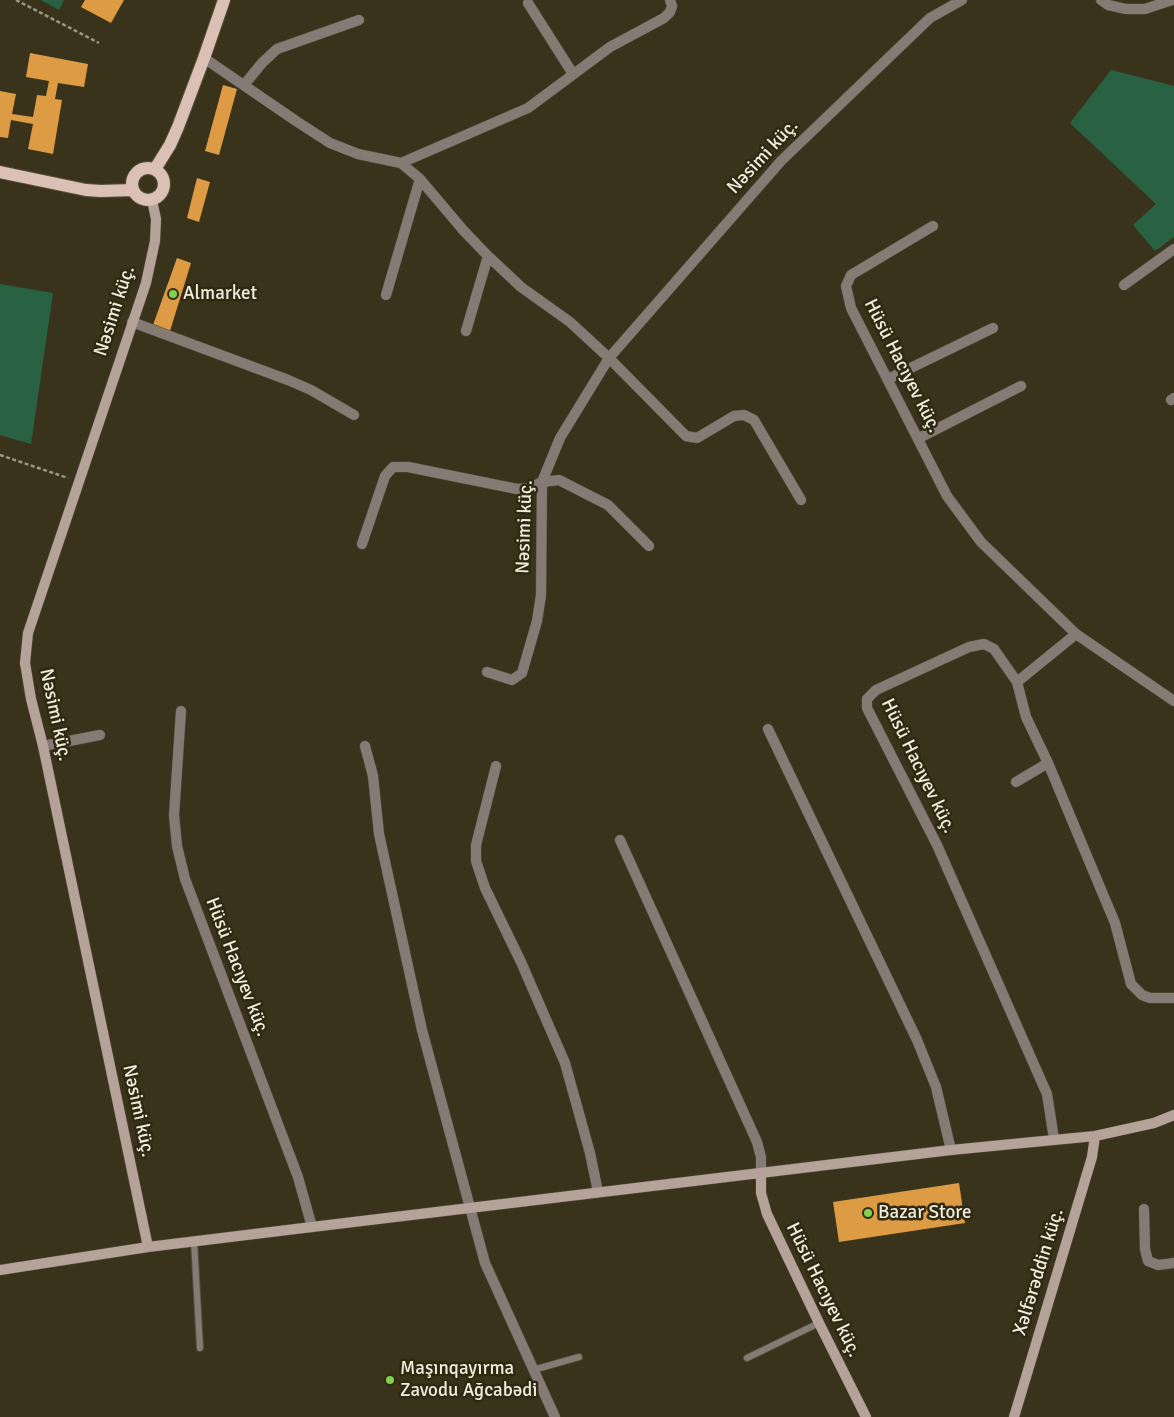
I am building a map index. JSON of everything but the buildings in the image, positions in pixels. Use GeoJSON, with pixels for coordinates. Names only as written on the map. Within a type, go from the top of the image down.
{"type":"FeatureCollection","features":[{"type":"Feature","properties":{"kind":"main road"},"geometry":{"type":"LineString","coordinates":[[155,170],[170,145],[178,126],[224,0]]}},
{"type":"Feature","properties":{"kind":"main road"},"geometry":{"type":"LineString","coordinates":[[147,168],[155,170],[161,174],[164,182],[163,190],[159,196],[152,200],[144,200],[137,197],[131,183],[134,175],[140,170],[147,168]]}},
{"type":"Feature","properties":{"kind":"main road"},"geometry":{"type":"LineString","coordinates":[[0,172],[86,190],[133,190]]}},
{"type":"Feature","properties":{"kind":"street"},"geometry":{"type":"LineString","coordinates":[[401,163],[528,108],[610,47],[664,18],[670,12],[672,6],[670,0]]}},
{"type":"Feature","properties":{"kind":"street","name":"Nəsimi küç."},"geometry":{"type":"LineString","coordinates":[[487,672],[512,680],[522,673],[537,621],[542,595],[542,482],[560,438],[609,358],[781,161],[930,18],[962,0]]}},
{"type":"Feature","properties":{"kind":"street"},"geometry":{"type":"LineString","coordinates":[[1101,0],[1108,6],[1126,9],[1145,9],[1172,0]]}},
{"type":"Feature","properties":{"kind":"street"},"geometry":{"type":"LineString","coordinates":[[528,3],[573,74]]}},
{"type":"Feature","properties":{"kind":"street"},"geometry":{"type":"LineString","coordinates":[[244,85],[262,63],[277,49],[359,20]]}},
{"type":"Feature","properties":{"kind":"street"},"geometry":{"type":"LineString","coordinates":[[204,58],[296,122],[330,143],[358,154],[401,163],[420,180],[488,256],[521,287],[570,322],[609,358],[686,436],[697,438],[734,416],[744,415],[754,420],[801,500]]}},
{"type":"Feature","properties":{"kind":"street"},"geometry":{"type":"LineString","coordinates":[[386,295],[420,180]]}},
{"type":"Feature","properties":{"kind":"street","name":"Nəsimi küç."},"geometry":{"type":"LineString","coordinates":[[148,1247],[31,699],[25,663],[28,633],[146,283],[155,241],[156,218],[152,200]]}},
{"type":"Feature","properties":{"kind":"street","name":"Hüsü Hacıyev küç."},"geometry":{"type":"LineString","coordinates":[[933,226],[851,275],[846,286],[851,308],[948,496],[981,542],[1076,634],[1174,700]]}},
{"type":"Feature","properties":{"kind":"street"},"geometry":{"type":"LineString","coordinates":[[1124,285],[1174,249]]}},
{"type":"Feature","properties":{"kind":"street"},"geometry":{"type":"LineString","coordinates":[[466,331],[488,256]]}},
{"type":"Feature","properties":{"kind":"street"},"geometry":{"type":"LineString","coordinates":[[132,322],[288,380],[311,390],[354,415]]}},
{"type":"Feature","properties":{"kind":"street"},"geometry":{"type":"LineString","coordinates":[[888,379],[993,328]]}},
{"type":"Feature","properties":{"kind":"street"},"geometry":{"type":"LineString","coordinates":[[918,438],[1021,386]]}},
{"type":"Feature","properties":{"kind":"street"},"geometry":{"type":"LineString","coordinates":[[362,544],[385,476],[393,467],[408,467],[517,489],[530,488],[542,482],[559,480],[608,505],[649,546]]}},
{"type":"Feature","properties":{"kind":"street"},"geometry":{"type":"LineString","coordinates":[[1017,682],[1076,634]]}},
{"type":"Feature","properties":{"kind":"street","name":"Hüsü Hacıyev küç."},"geometry":{"type":"LineString","coordinates":[[1054,1139],[1047,1094],[937,845],[868,708],[866,699],[876,690],[969,647],[984,644],[994,649],[1017,682],[1026,717],[1048,763],[1116,923],[1131,984],[1142,995],[1150,998],[1174,998]]}},
{"type":"Feature","properties":{"kind":"street","name":"Hüsü Hacıyev küç."},"geometry":{"type":"LineString","coordinates":[[181,711],[174,815],[177,846],[185,879],[298,1177],[312,1227]]}},
{"type":"Feature","properties":{"kind":"street"},"geometry":{"type":"LineString","coordinates":[[768,729],[917,1040],[936,1087],[951,1150]]}},
{"type":"Feature","properties":{"kind":"street"},"geometry":{"type":"LineString","coordinates":[[42,746],[100,735]]}},
{"type":"Feature","properties":{"kind":"street"},"geometry":{"type":"LineString","coordinates":[[365,746],[373,776],[379,834],[422,1030],[485,1263],[555,1417]]}},
{"type":"Feature","properties":{"kind":"street"},"geometry":{"type":"LineString","coordinates":[[1016,782],[1048,763]]}},
{"type":"Feature","properties":{"kind":"street"},"geometry":{"type":"LineString","coordinates":[[496,766],[476,845],[476,861],[485,888],[521,962],[565,1063],[590,1154],[598,1192]]}},
{"type":"Feature","properties":{"kind":"street","name":"Hüsü Hacıyev küç."},"geometry":{"type":"LineString","coordinates":[[620,840],[757,1142],[761,1157],[761,1193],[767,1214],[866,1417]]}},
{"type":"Feature","properties":{"kind":"street"},"geometry":{"type":"LineString","coordinates":[[0,1270],[194,1241],[951,1150],[1095,1136],[1154,1123],[1174,1115]]}},
{"type":"Feature","properties":{"kind":"street","name":"Xəlfərəddin küç."},"geometry":{"type":"LineString","coordinates":[[1014,1417],[1092,1158],[1095,1136]]}},
{"type":"Feature","properties":{"kind":"street"},"geometry":{"type":"LineString","coordinates":[[1144,1209],[1145,1249],[1148,1261],[1158,1265],[1174,1263]]}},
{"type":"Feature","properties":{"kind":"lane"},"geometry":{"type":"LineString","coordinates":[[194,1241],[200,1348]]}},
{"type":"Feature","properties":{"kind":"lane"},"geometry":{"type":"LineString","coordinates":[[747,1358],[819,1323]]}},
{"type":"Feature","properties":{"kind":"lane"},"geometry":{"type":"LineString","coordinates":[[534,1370],[579,1357]]}},
{"type":"Feature","properties":{"kind":"path"},"geometry":{"type":"LineString","coordinates":[[16,0],[99,43]]}},
{"type":"Feature","properties":{"kind":"path"},"geometry":{"type":"LineString","coordinates":[[0,455],[79,482]]}},
{"type":"Feature","properties":{"kind":"green space"},"geometry":{"type":"Polygon","coordinates":[[[41,0],[64,0],[59,10],[41,0]]]}},
{"type":"Feature","properties":{"kind":"green space"},"geometry":{"type":"Polygon","coordinates":[[[1111,70],[1174,86],[1174,237],[1155,251],[1133,225],[1156,204],[1070,123],[1111,70]]]}},
{"type":"Feature","properties":{"kind":"green space"},"geometry":{"type":"Polygon","coordinates":[[[0,284],[53,293],[31,444],[0,435],[0,284]]]}},
{"type":"Feature","properties":{"kind":"place","name":"Almarket"},"geometry":{"type":"Point","coordinates":[173,294]}},
{"type":"Feature","properties":{"kind":"place","name":"Bazar Store"},"geometry":{"type":"Point","coordinates":[868,1213]}},
{"type":"Feature","properties":{"kind":"place","name":"Maşınqayırma Zavodu Ağcabədi"},"geometry":{"type":"Point","coordinates":[390,1380]}}]}
